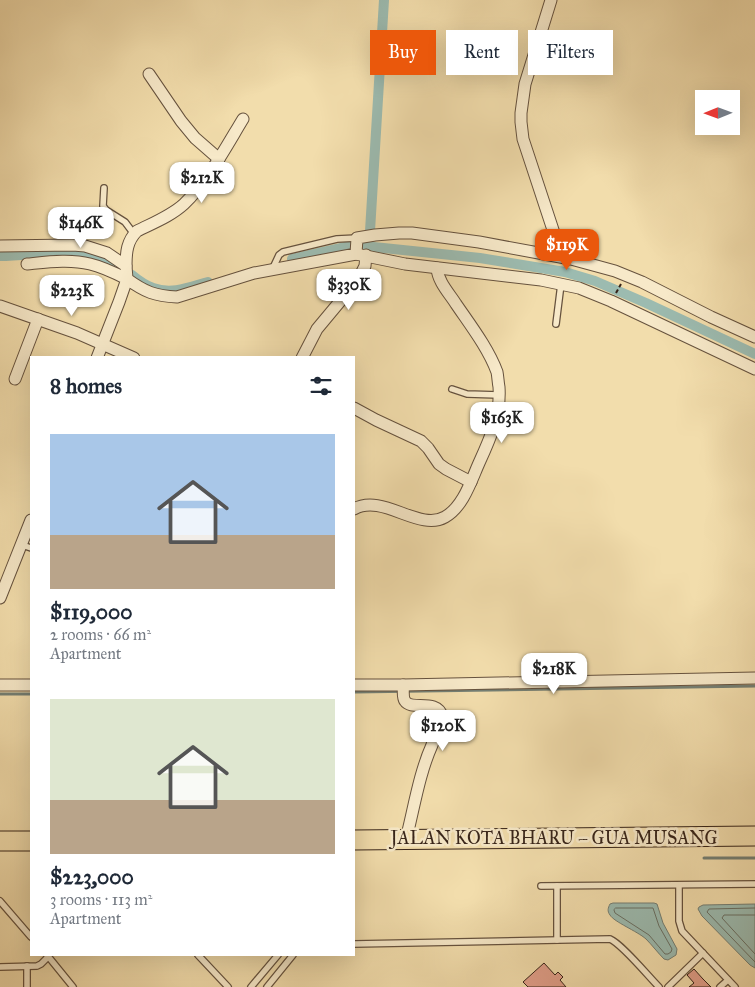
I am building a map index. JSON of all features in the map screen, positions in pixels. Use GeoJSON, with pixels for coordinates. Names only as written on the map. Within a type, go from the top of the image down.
{"type":"FeatureCollection","features":[{"type":"Feature","properties":{"kind":"main road","name":"JALAN KOTA BHARU – GUA MUSANG"},"geometry":{"type":"LineString","coordinates":[[355,840],[755,836]]}},
{"type":"Feature","properties":{"kind":"main road"},"geometry":{"type":"LineString","coordinates":[[0,841],[30,841]]}},
{"type":"Feature","properties":{"kind":"street"},"geometry":{"type":"LineString","coordinates":[[551,0],[525,84],[521,122],[523,139],[556,239],[559,256]]}},
{"type":"Feature","properties":{"kind":"street"},"geometry":{"type":"LineString","coordinates":[[149,74],[195,138],[219,159]]}},
{"type":"Feature","properties":{"kind":"street"},"geometry":{"type":"LineString","coordinates":[[98,356],[127,279],[126,252],[129,241],[138,231],[168,216],[183,205],[199,188],[243,119]]}},
{"type":"Feature","properties":{"kind":"street"},"geometry":{"type":"LineString","coordinates":[[303,356],[317,329],[342,299],[365,266],[357,238],[412,233],[479,242],[571,258],[615,271],[642,282],[755,337]]}},
{"type":"Feature","properties":{"kind":"street"},"geometry":{"type":"LineString","coordinates":[[0,246],[85,246],[107,254],[126,266]]}},
{"type":"Feature","properties":{"kind":"street"},"geometry":{"type":"LineString","coordinates":[[27,264],[74,262],[89,264],[127,279],[144,291],[177,297],[254,274],[361,255],[405,264],[541,280],[579,288],[611,301],[755,369]]}},
{"type":"Feature","properties":{"kind":"street"},"geometry":{"type":"LineString","coordinates":[[355,508],[369,504],[421,519],[443,518],[452,513],[460,502],[491,437],[498,414],[497,374],[490,357],[450,293],[440,281],[436,268]]}},
{"type":"Feature","properties":{"kind":"street"},"geometry":{"type":"LineString","coordinates":[[0,306],[77,333],[129,356]]}},
{"type":"Feature","properties":{"kind":"street"},"geometry":{"type":"LineString","coordinates":[[15,379],[38,319]]}},
{"type":"Feature","properties":{"kind":"street"},"geometry":{"type":"LineString","coordinates":[[355,409],[421,441],[439,464],[471,482]]}},
{"type":"Feature","properties":{"kind":"street"},"geometry":{"type":"LineString","coordinates":[[0,598],[26,547],[30,525]]}},
{"type":"Feature","properties":{"kind":"street"},"geometry":{"type":"LineString","coordinates":[[355,685],[404,691],[755,678]]}},
{"type":"Feature","properties":{"kind":"street"},"geometry":{"type":"LineString","coordinates":[[0,684],[30,685]]}},
{"type":"Feature","properties":{"kind":"street"},"geometry":{"type":"LineString","coordinates":[[404,691],[405,702],[436,708],[440,712],[442,720],[419,783],[407,838]]}},
{"type":"Feature","properties":{"kind":"lane"},"geometry":{"type":"LineString","coordinates":[[104,188],[102,206],[125,222],[134,234]]}},
{"type":"Feature","properties":{"kind":"lane"},"geometry":{"type":"LineString","coordinates":[[272,270],[278,255],[283,252],[337,239],[357,238]]}},
{"type":"Feature","properties":{"kind":"lane"},"geometry":{"type":"LineString","coordinates":[[556,324],[561,283]]}},
{"type":"Feature","properties":{"kind":"lane"},"geometry":{"type":"LineString","coordinates":[[452,389],[467,394],[499,395]]}},
{"type":"Feature","properties":{"kind":"lane"},"geometry":{"type":"LineString","coordinates":[[541,886],[755,884]]}},
{"type":"Feature","properties":{"kind":"lane"},"geometry":{"type":"LineString","coordinates":[[679,885],[679,921],[682,931],[735,987]]}},
{"type":"Feature","properties":{"kind":"lane"},"geometry":{"type":"LineString","coordinates":[[557,886],[557,940]]}},
{"type":"Feature","properties":{"kind":"lane"},"geometry":{"type":"LineString","coordinates":[[0,901],[30,936]]}},
{"type":"Feature","properties":{"kind":"lane"},"geometry":{"type":"LineString","coordinates":[[355,944],[603,939],[615,941],[659,987]]}},
{"type":"Feature","properties":{"kind":"lane"},"geometry":{"type":"LineString","coordinates":[[668,987],[703,953]]}},
{"type":"Feature","properties":{"kind":"lane"},"geometry":{"type":"LineString","coordinates":[[0,967],[37,966],[42,964],[48,956],[73,987]]}},
{"type":"Feature","properties":{"kind":"lane"},"geometry":{"type":"LineString","coordinates":[[199,956],[228,987]]}},
{"type":"Feature","properties":{"kind":"lane"},"geometry":{"type":"LineString","coordinates":[[251,987],[277,956]]}},
{"type":"Feature","properties":{"kind":"lane"},"geometry":{"type":"LineString","coordinates":[[267,987],[292,956]]}},
{"type":"Feature","properties":{"kind":"lane"},"geometry":{"type":"LineString","coordinates":[[27,966],[27,987]]}},
{"type":"Feature","properties":{"kind":"lane"},"geometry":{"type":"LineString","coordinates":[[720,987],[728,980]]}},
{"type":"Feature","properties":{"kind":"path"},"geometry":{"type":"LineString","coordinates":[[614,296],[623,279]]}},
{"type":"Feature","properties":{"kind":"water"},"geometry":{"type":"Polygon","coordinates":[[[610,904],[657,904],[663,923],[677,949],[676,955],[668,960],[664,959],[646,939],[612,918],[608,909],[610,904]]]}},
{"type":"Feature","properties":{"kind":"water"},"geometry":{"type":"Polygon","coordinates":[[[755,904],[755,968],[702,916],[698,909],[703,905],[755,904]]]}},
{"type":"Feature","properties":{"kind":"building"},"geometry":{"type":"Polygon","coordinates":[[[544,963],[555,975],[558,972],[563,977],[560,980],[566,987],[528,987],[523,982],[544,963]]]}},
{"type":"Feature","properties":{"kind":"building"},"geometry":{"type":"Polygon","coordinates":[[[694,969],[711,987],[689,987],[694,983],[687,975],[694,969]]]}},
{"type":"Feature","properties":{"kind":"waterway"},"geometry":{"type":"LineString","coordinates":[[370,231],[384,0]]}},
{"type":"Feature","properties":{"kind":"waterway"},"geometry":{"type":"LineString","coordinates":[[292,259],[350,246]]}},
{"type":"Feature","properties":{"kind":"waterway"},"geometry":{"type":"LineString","coordinates":[[364,246],[480,258],[565,272],[595,281],[646,303],[755,354]]}},
{"type":"Feature","properties":{"kind":"waterway"},"geometry":{"type":"LineString","coordinates":[[0,256],[79,253],[99,258],[122,269]]}},
{"type":"Feature","properties":{"kind":"waterway"},"geometry":{"type":"LineString","coordinates":[[132,275],[150,287],[167,291],[208,282]]}},
{"type":"Feature","properties":{"kind":"waterway"},"geometry":{"type":"LineString","coordinates":[[355,692],[755,686]]}},
{"type":"Feature","properties":{"kind":"waterway"},"geometry":{"type":"LineString","coordinates":[[0,694],[30,694]]}},
{"type":"Feature","properties":{"kind":"waterway"},"geometry":{"type":"LineString","coordinates":[[704,858],[755,858]]}}]}
